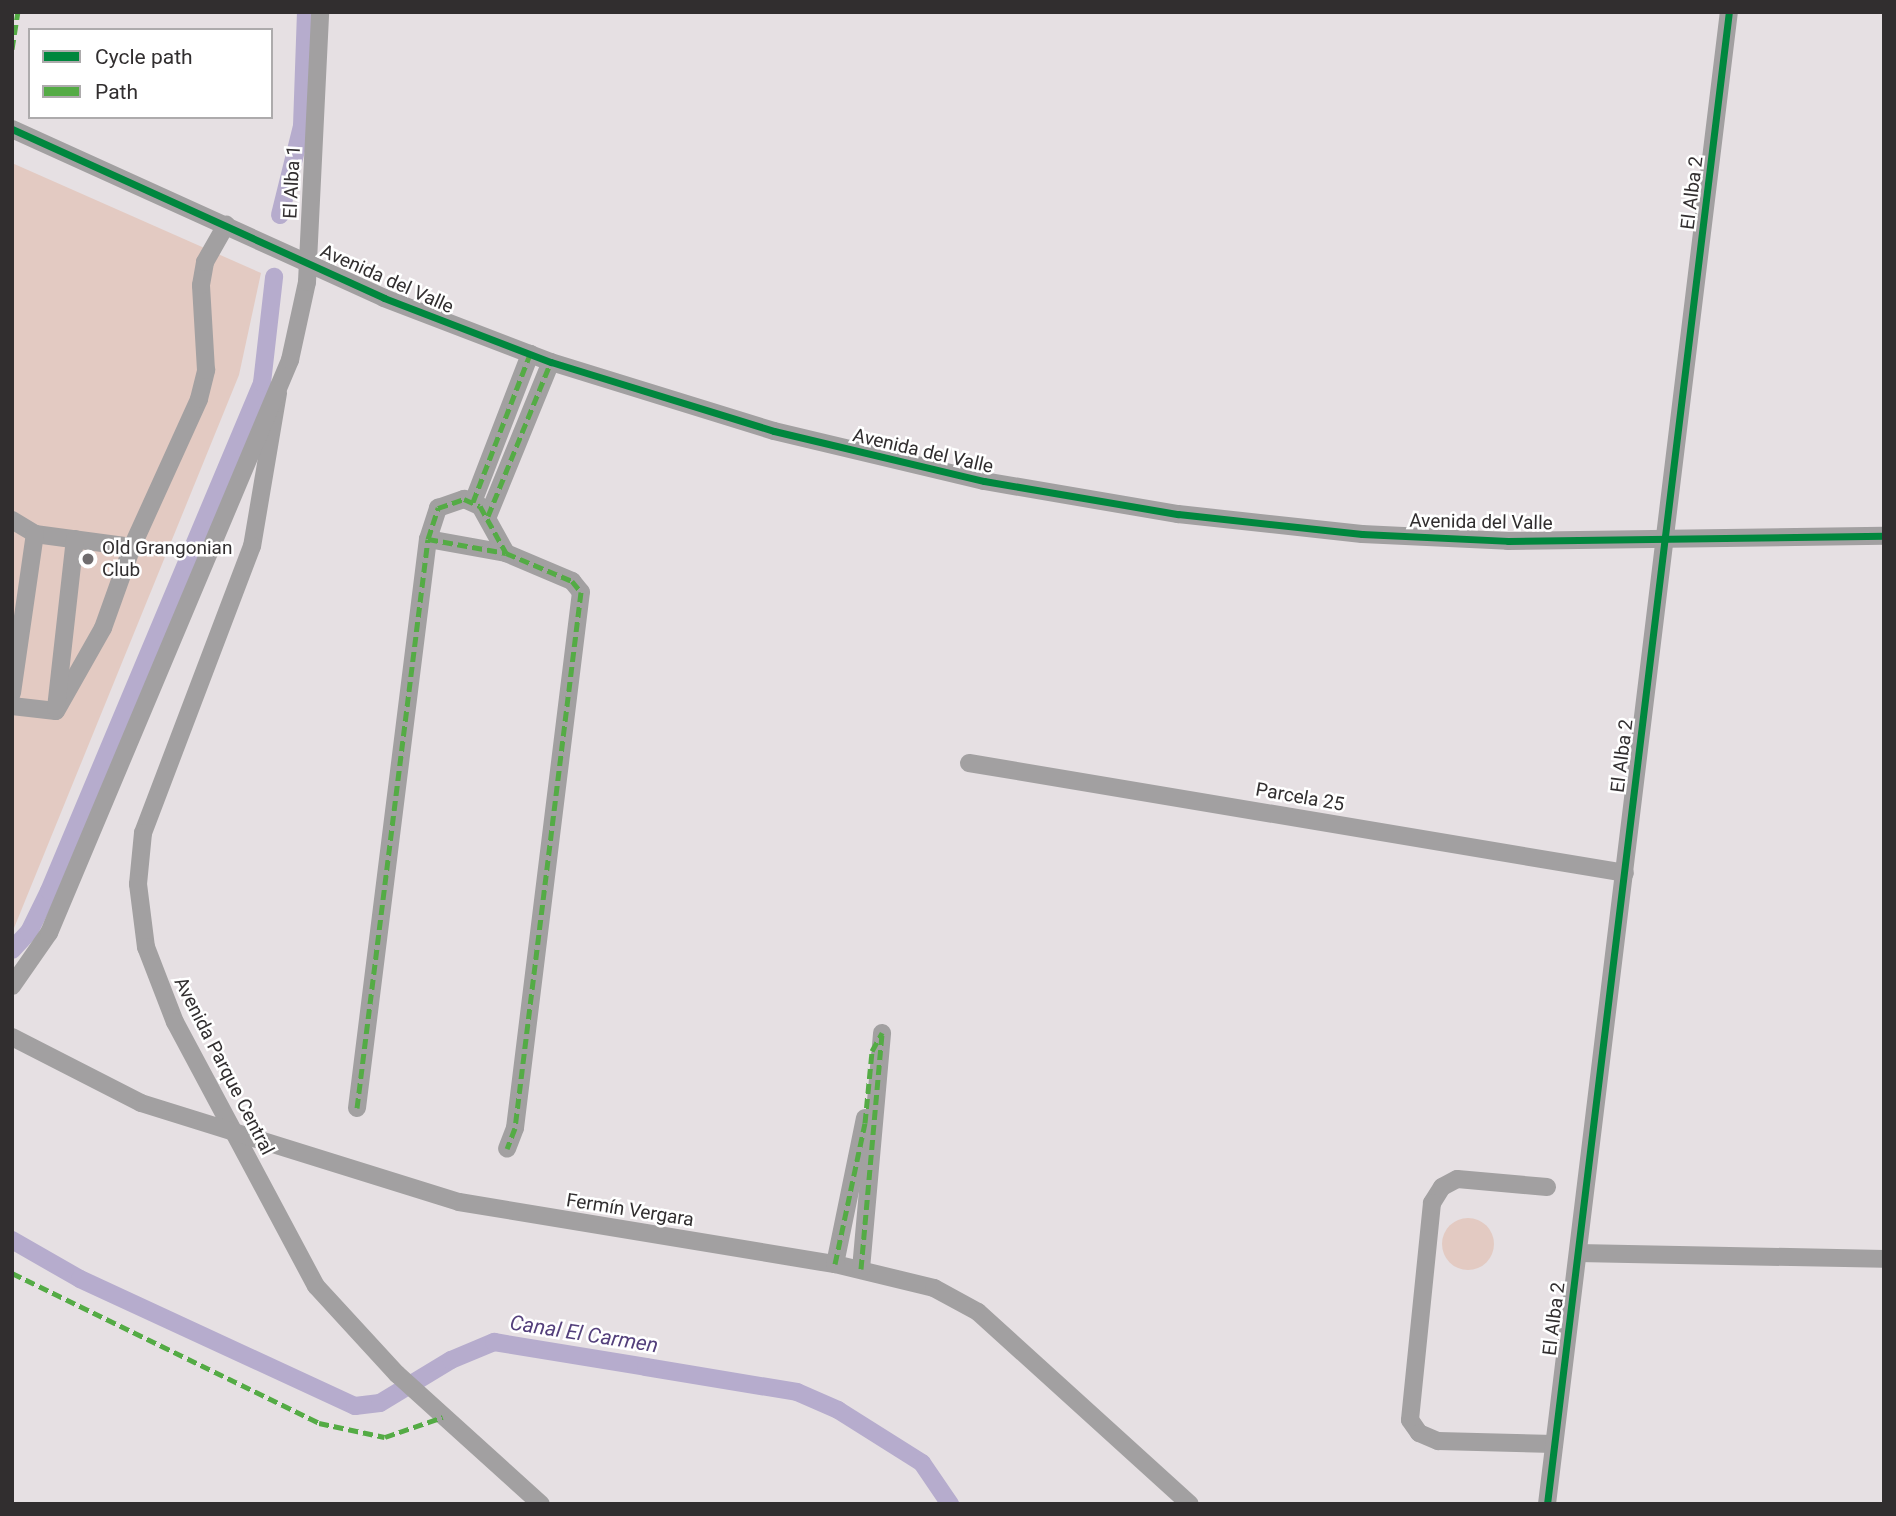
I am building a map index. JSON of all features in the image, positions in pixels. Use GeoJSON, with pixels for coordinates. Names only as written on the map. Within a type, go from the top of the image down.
{"type":"FeatureCollection","features":[{"type":"Feature","properties":{"kind":"street","name":"El Alba 1"},"geometry":{"type":"LineString","coordinates":[[278,393],[301,320],[309,261],[320,12]]}},
{"type":"Feature","properties":{"kind":"street","name":"El Alba 2"},"geometry":{"type":"LineString","coordinates":[[1547,1504],[1729,12]]}},
{"type":"Feature","properties":{"kind":"street","name":"Avenida del Valle"},"geometry":{"type":"LineString","coordinates":[[12,129],[309,261],[384,298],[551,362],[774,432],[971,478],[1115,505],[1362,534],[1666,539],[1884,536]]}},
{"type":"Feature","properties":{"kind":"street"},"geometry":{"type":"LineString","coordinates":[[56,711],[103,628],[132,547],[199,399],[206,370],[201,285],[205,262],[226,225]]}},
{"type":"Feature","properties":{"kind":"street"},"geometry":{"type":"LineString","coordinates":[[473,502],[530,354]]}},
{"type":"Feature","properties":{"kind":"street"},"geometry":{"type":"LineString","coordinates":[[488,516],[551,362]]}},
{"type":"Feature","properties":{"kind":"street"},"geometry":{"type":"LineString","coordinates":[[12,986],[49,933],[278,393]]}},
{"type":"Feature","properties":{"kind":"street","name":"Avenida Parque Central"},"geometry":{"type":"LineString","coordinates":[[278,393],[252,546],[159,779],[139,857],[140,920],[153,973],[216,1101],[316,1286],[397,1374],[541,1504]]}},
{"type":"Feature","properties":{"kind":"street"},"geometry":{"type":"LineString","coordinates":[[357,1108],[428,539],[438,508],[456,499],[473,502],[488,516],[506,553]]}},
{"type":"Feature","properties":{"kind":"street"},"geometry":{"type":"LineString","coordinates":[[12,520],[34,534],[132,547]]}},
{"type":"Feature","properties":{"kind":"street"},"geometry":{"type":"LineString","coordinates":[[12,693],[34,534]]}},
{"type":"Feature","properties":{"kind":"street"},"geometry":{"type":"LineString","coordinates":[[56,711],[75,539]]}},
{"type":"Feature","properties":{"kind":"street"},"geometry":{"type":"LineString","coordinates":[[428,539],[506,553],[572,581],[581,592],[515,1128],[506,1149]]}},
{"type":"Feature","properties":{"kind":"street"},"geometry":{"type":"LineString","coordinates":[[12,706],[56,711]]}},
{"type":"Feature","properties":{"kind":"street","name":"Parcela 25"},"geometry":{"type":"LineString","coordinates":[[969,763],[1625,873]]}},
{"type":"Feature","properties":{"kind":"street"},"geometry":{"type":"LineString","coordinates":[[835,1264],[865,1123],[872,1051],[882,1034],[861,1269]]}},
{"type":"Feature","properties":{"kind":"street","name":"Fermín Vergara"},"geometry":{"type":"LineString","coordinates":[[12,1037],[141,1103],[459,1202],[835,1264],[934,1288],[978,1312],[1190,1504]]}},
{"type":"Feature","properties":{"kind":"street"},"geometry":{"type":"LineString","coordinates":[[1548,1187],[1457,1179],[1442,1187],[1432,1203],[1410,1420],[1419,1433],[1438,1441],[1554,1444]]}},
{"type":"Feature","properties":{"kind":"street"},"geometry":{"type":"LineString","coordinates":[[1578,1253],[1884,1259]]}},
{"type":"Feature","properties":{"kind":"shaded area","name":"Old Grangonian Club"},"geometry":{"type":"Polygon","coordinates":[[[12,163],[261,273],[239,375],[12,933],[12,163]]]}},
{"type":"Feature","properties":{"kind":"shaded area"},"geometry":{"type":"Polygon","coordinates":[[[1468,1218],[1478,1220],[1486,1226],[1492,1234],[1492,1254],[1486,1262],[1478,1268],[1468,1270],[1458,1268],[1450,1262],[1444,1254],[1442,1244],[1444,1234],[1450,1226],[1458,1220],[1468,1218]]]}},
{"type":"Feature","properties":{"kind":"waterway"},"geometry":{"type":"LineString","coordinates":[[280,215],[302,126],[306,12]]}},
{"type":"Feature","properties":{"kind":"waterway"},"geometry":{"type":"LineString","coordinates":[[12,950],[29,932],[49,891],[262,383],[274,277]]}},
{"type":"Feature","properties":{"kind":"waterway","name":"Canal El Carmen"},"geometry":{"type":"LineString","coordinates":[[12,1240],[80,1279],[355,1406],[380,1403],[451,1360],[494,1342],[646,1367],[797,1392],[838,1410],[922,1463],[950,1504]]}},
{"type":"Feature","properties":{"kind":"marked path"},"geometry":{"type":"LineString","coordinates":[[12,49],[18,12]]}},
{"type":"Feature","properties":{"kind":"marked path"},"geometry":{"type":"LineString","coordinates":[[473,502],[530,354]]}},
{"type":"Feature","properties":{"kind":"marked path"},"geometry":{"type":"LineString","coordinates":[[488,516],[551,362]]}},
{"type":"Feature","properties":{"kind":"marked path"},"geometry":{"type":"LineString","coordinates":[[357,1108],[428,539],[438,508],[464,499],[480,506],[506,553],[572,581],[581,592],[515,1128],[507,1149]]}},
{"type":"Feature","properties":{"kind":"marked path"},"geometry":{"type":"LineString","coordinates":[[428,539],[506,553]]}},
{"type":"Feature","properties":{"kind":"marked path"},"geometry":{"type":"LineString","coordinates":[[835,1264],[865,1123],[872,1051],[882,1033]]}},
{"type":"Feature","properties":{"kind":"marked path"},"geometry":{"type":"LineString","coordinates":[[861,1269],[882,1033]]}},
{"type":"Feature","properties":{"kind":"marked path"},"geometry":{"type":"LineString","coordinates":[[12,1273],[319,1423],[385,1437],[443,1417]]}},
{"type":"Feature","properties":{"kind":"cycle path"},"geometry":{"type":"LineString","coordinates":[[1547,1504],[1729,12]]}},
{"type":"Feature","properties":{"kind":"cycle path"},"geometry":{"type":"LineString","coordinates":[[12,129],[384,298],[551,362],[774,431],[984,481],[1178,514],[1362,534],[1508,541],[1884,536]]}},
{"type":"Feature","properties":{"kind":"place","name":"Old Grangonian Club"},"geometry":{"type":"Point","coordinates":[88,559]}}]}
